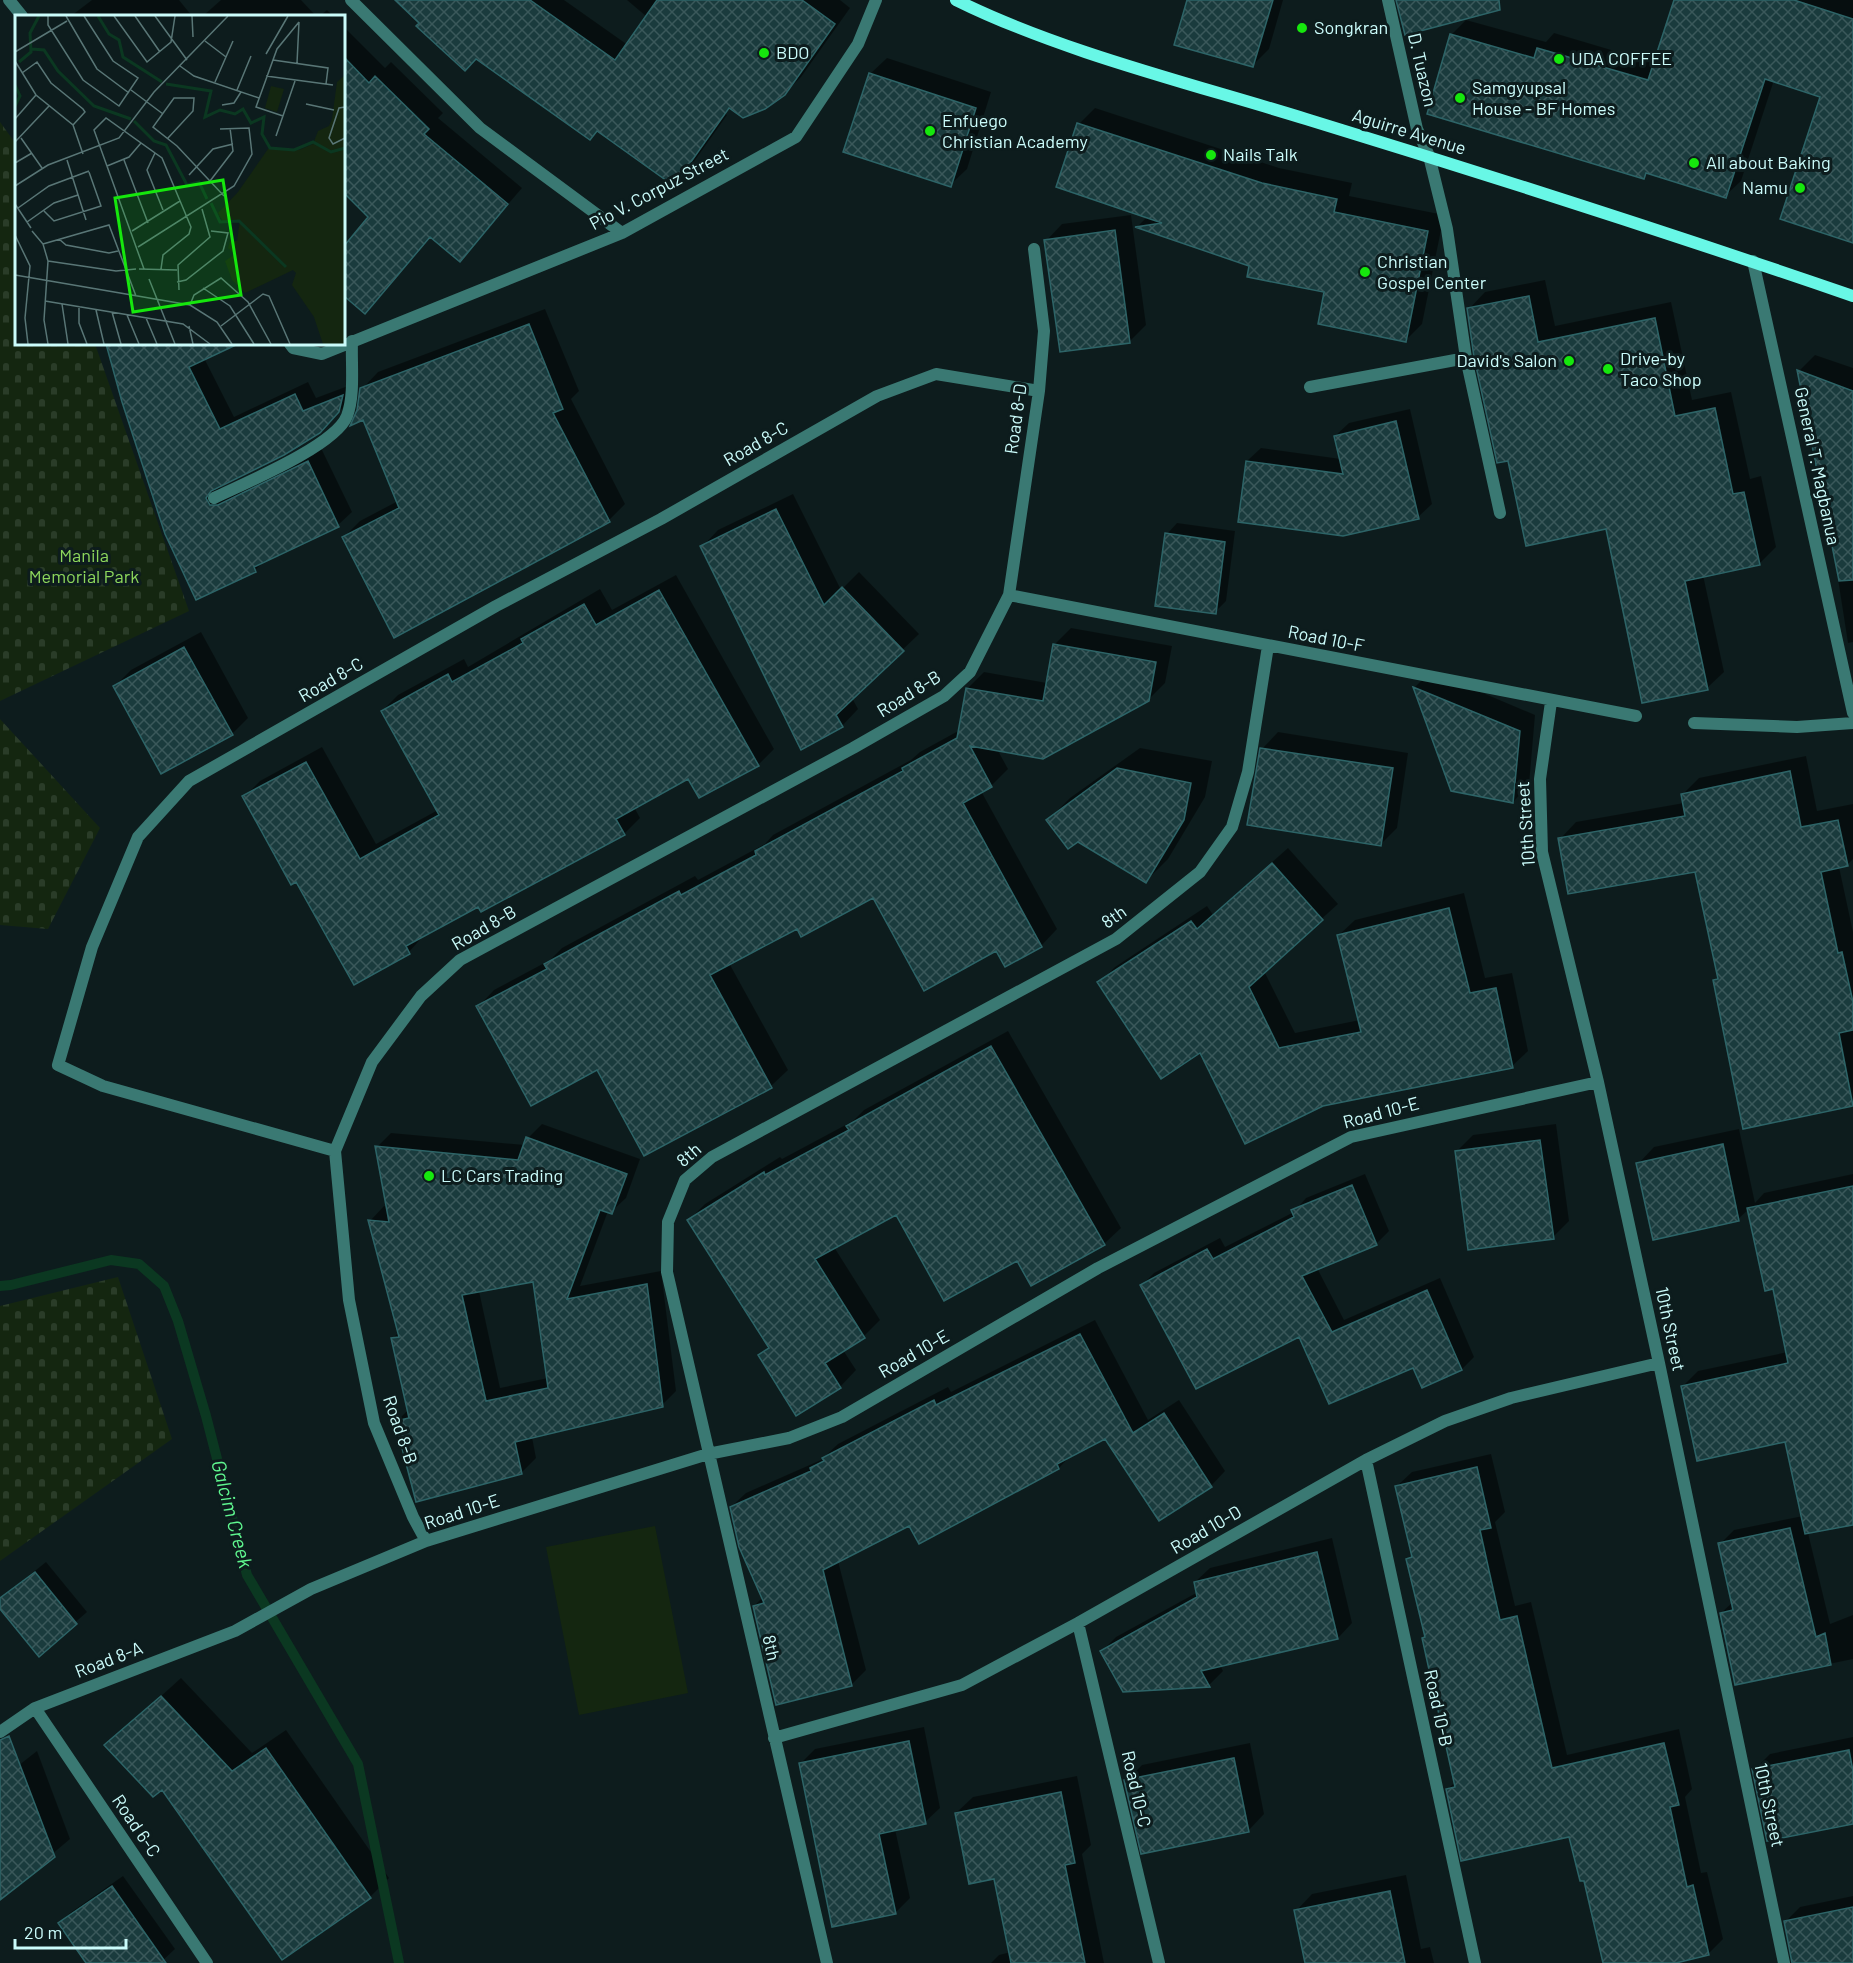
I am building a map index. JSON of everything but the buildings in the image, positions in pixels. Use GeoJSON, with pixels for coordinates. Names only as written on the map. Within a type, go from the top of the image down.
{"type":"FeatureCollection","features":[{"type":"Feature","properties":{"kind":"street"},"geometry":{"type":"LineString","coordinates":[[9,0],[21,15]]}},
{"type":"Feature","properties":{"kind":"street"},"geometry":{"type":"LineString","coordinates":[[351,0],[480,128],[622,233]]}},
{"type":"Feature","properties":{"kind":"street","name":"Pio V. Corpuz Street"},"geometry":{"type":"LineString","coordinates":[[345,344],[622,233],[796,137],[858,44],[876,0]]}},
{"type":"Feature","properties":{"kind":"street","name":"Aguirre Avenue"},"geometry":{"type":"LineString","coordinates":[[956,0],[981,12],[1076,47],[1429,156],[1753,261],[1853,296]]}},
{"type":"Feature","properties":{"kind":"street","name":"D. Tuazon"},"geometry":{"type":"LineString","coordinates":[[1388,0],[1417,129],[1429,156],[1447,229],[1466,358],[1500,513]]}},
{"type":"Feature","properties":{"kind":"street","name":"Road 8-D"},"geometry":{"type":"LineString","coordinates":[[1009,595],[1039,391],[1044,331],[1034,249]]}},
{"type":"Feature","properties":{"kind":"street","name":"General T. Magbanua"},"geometry":{"type":"LineString","coordinates":[[1753,261],[1853,713]]}},
{"type":"Feature","properties":{"kind":"street"},"geometry":{"type":"LineString","coordinates":[[214,498],[315,447],[343,425],[350,408],[352,341]]}},
{"type":"Feature","properties":{"kind":"street","name":"Pio V. Corpuz Street"},"geometry":{"type":"LineString","coordinates":[[291,345],[293,348],[322,354],[343,345]]}},
{"type":"Feature","properties":{"kind":"street"},"geometry":{"type":"LineString","coordinates":[[1310,387],[1466,358]]}},
{"type":"Feature","properties":{"kind":"street","name":"Road 8-C"},"geometry":{"type":"LineString","coordinates":[[335,1150],[103,1086],[57,1065],[92,947],[138,837],[189,781],[496,606],[661,519],[877,396],[936,374],[1039,391]]}},
{"type":"Feature","properties":{"kind":"street","name":"Road 10-F"},"geometry":{"type":"LineString","coordinates":[[1009,595],[1551,702],[1636,716]]}},
{"type":"Feature","properties":{"kind":"street","name":"Road 8-B"},"geometry":{"type":"LineString","coordinates":[[426,1541],[413,1517],[374,1423],[349,1300],[335,1150],[372,1062],[421,996],[460,960],[853,748],[944,696],[970,672],[1009,595]]}},
{"type":"Feature","properties":{"kind":"street","name":"8th"},"geometry":{"type":"LineString","coordinates":[[827,1963],[667,1272],[668,1222],[685,1180],[712,1157],[1116,939],[1200,872],[1232,827],[1248,772],[1268,646]]}},
{"type":"Feature","properties":{"kind":"street","name":"10th Street"},"geometry":{"type":"LineString","coordinates":[[1551,702],[1540,779],[1542,852],[1598,1082],[1784,1963]]}},
{"type":"Feature","properties":{"kind":"street"},"geometry":{"type":"LineString","coordinates":[[1695,723],[1797,727],[1853,723]]}},
{"type":"Feature","properties":{"kind":"street","name":"Road 10-E"},"geometry":{"type":"LineString","coordinates":[[235,1631],[311,1588],[426,1541],[708,1454],[789,1438],[842,1418],[1098,1268],[1351,1137],[1598,1082]]}},
{"type":"Feature","properties":{"kind":"street","name":"Road 10-D"},"geometry":{"type":"LineString","coordinates":[[774,1738],[962,1685],[1078,1623],[1365,1460],[1445,1421],[1511,1398],[1659,1363]]}},
{"type":"Feature","properties":{"kind":"street","name":"Road 10-B"},"geometry":{"type":"LineString","coordinates":[[1365,1460],[1475,1963]]}},
{"type":"Feature","properties":{"kind":"street","name":"Road 10-C"},"geometry":{"type":"LineString","coordinates":[[1078,1623],[1159,1963]]}},
{"type":"Feature","properties":{"kind":"street","name":"Road 8-A"},"geometry":{"type":"LineString","coordinates":[[0,1732],[35,1708],[235,1631]]}},
{"type":"Feature","properties":{"kind":"street","name":"Road 6-C"},"geometry":{"type":"LineString","coordinates":[[35,1708],[207,1963]]}},
{"type":"Feature","properties":{"kind":"green space","name":"Manila Memorial Park"},"geometry":{"type":"Polygon","coordinates":[[[0,122],[15,143],[15,345],[95,345],[189,611],[0,701],[0,122]]]}},
{"type":"Feature","properties":{"kind":"green space"},"geometry":{"type":"Polygon","coordinates":[[[0,719],[100,828],[48,929],[0,925],[0,719]]]}},
{"type":"Feature","properties":{"kind":"green space"},"geometry":{"type":"Polygon","coordinates":[[[118,1277],[172,1439],[0,1561],[0,1306],[118,1277]]]}},
{"type":"Feature","properties":{"kind":"green space"},"geometry":{"type":"Polygon","coordinates":[[[655,1526],[688,1693],[579,1715],[546,1547],[655,1526]]]}},
{"type":"Feature","properties":{"kind":"waterway","name":"Galcim Creek"},"geometry":{"type":"LineString","coordinates":[[0,1286],[111,1260],[139,1264],[164,1286],[178,1321],[206,1416],[247,1575],[358,1764],[399,1963]]}},
{"type":"Feature","properties":{"kind":"place","name":"Songkran"},"geometry":{"type":"Point","coordinates":[1302,28]}},
{"type":"Feature","properties":{"kind":"place","name":"BDO"},"geometry":{"type":"Point","coordinates":[764,53]}},
{"type":"Feature","properties":{"kind":"place","name":"UDA COFFEE"},"geometry":{"type":"Point","coordinates":[1559,59]}},
{"type":"Feature","properties":{"kind":"place","name":"Samgyupsal House - BF Homes"},"geometry":{"type":"Point","coordinates":[1460,98]}},
{"type":"Feature","properties":{"kind":"place","name":"Enfuego Christian Academy"},"geometry":{"type":"Point","coordinates":[930,131]}},
{"type":"Feature","properties":{"kind":"place","name":"Nails Talk"},"geometry":{"type":"Point","coordinates":[1211,155]}},
{"type":"Feature","properties":{"kind":"place","name":"All about Baking"},"geometry":{"type":"Point","coordinates":[1694,163]}},
{"type":"Feature","properties":{"kind":"place","name":"Namu"},"geometry":{"type":"Point","coordinates":[1800,188]}},
{"type":"Feature","properties":{"kind":"place","name":"Christian Gospel Center"},"geometry":{"type":"Point","coordinates":[1365,272]}},
{"type":"Feature","properties":{"kind":"place","name":"David's Salon"},"geometry":{"type":"Point","coordinates":[1569,361]}},
{"type":"Feature","properties":{"kind":"place","name":"Drive-by Taco Shop"},"geometry":{"type":"Point","coordinates":[1608,369]}},
{"type":"Feature","properties":{"kind":"place","name":"LC Cars Trading"},"geometry":{"type":"Point","coordinates":[429,1176]}}]}
